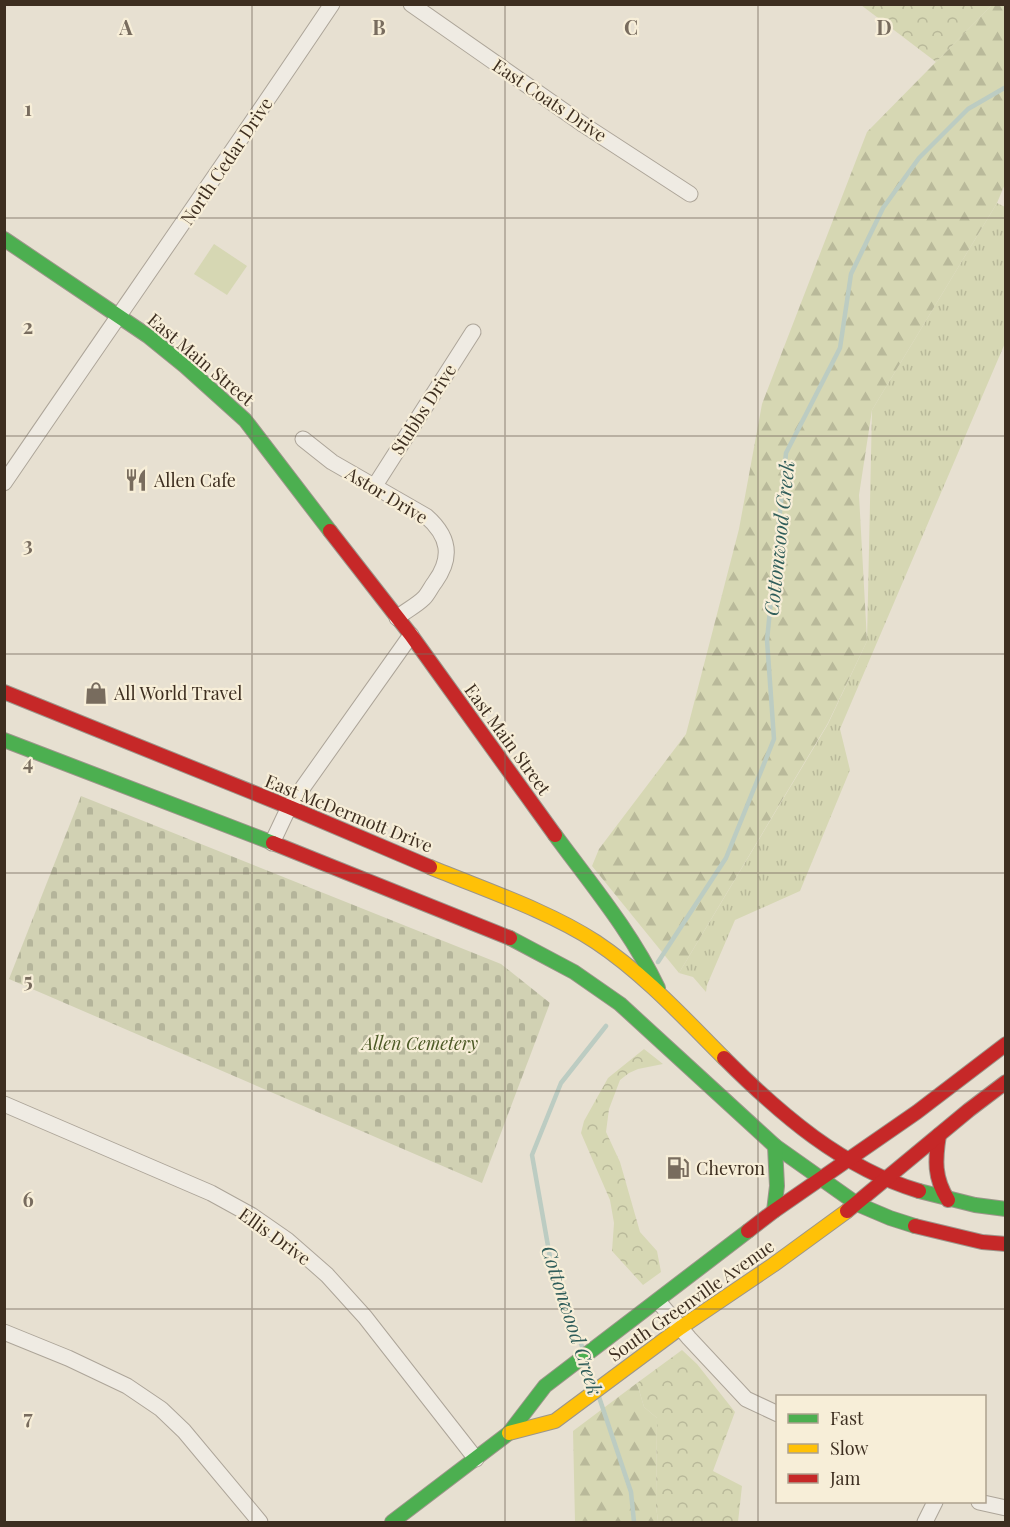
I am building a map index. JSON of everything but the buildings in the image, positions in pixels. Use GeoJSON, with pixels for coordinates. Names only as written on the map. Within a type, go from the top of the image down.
{"type":"FeatureCollection","features":[{"type":"Feature","properties":{"kind":"main road","name":"East Main Street"},"geometry":{"type":"LineString","coordinates":[[4,239],[148,336],[245,420],[411,635],[631,940],[647,965],[662,998],[780,1111],[831,1150],[886,1180],[948,1200],[1005,1209]]}},
{"type":"Feature","properties":{"kind":"main road","name":"East McDermott Drive"},"geometry":{"type":"LineString","coordinates":[[4,692],[289,807],[565,924],[605,948],[662,998]]}},
{"type":"Feature","properties":{"kind":"main road"},"geometry":{"type":"LineString","coordinates":[[4,740],[272,843],[517,941],[574,972],[620,1004],[775,1146],[857,1204],[932,1232],[981,1242],[1005,1244]]}},
{"type":"Feature","properties":{"kind":"main road","name":"South Greenville Avenue"},"geometry":{"type":"LineString","coordinates":[[392,1522],[509,1433],[545,1386],[774,1211],[917,1112],[1005,1044]]}},
{"type":"Feature","properties":{"kind":"main road","name":"South Greenville Avenue"},"geometry":{"type":"LineString","coordinates":[[509,1433],[555,1421],[680,1328],[857,1204],[1005,1082]]}},
{"type":"Feature","properties":{"kind":"main road"},"geometry":{"type":"LineString","coordinates":[[939,1135],[934,1158],[935,1175],[948,1200]]}},
{"type":"Feature","properties":{"kind":"main road"},"geometry":{"type":"LineString","coordinates":[[774,1211],[777,1186],[775,1146]]}},
{"type":"Feature","properties":{"kind":"street","name":"North Cedar Drive"},"geometry":{"type":"LineString","coordinates":[[4,483],[332,4]]}},
{"type":"Feature","properties":{"kind":"street","name":"East Coats Drive"},"geometry":{"type":"LineString","coordinates":[[411,4],[575,118],[690,194]]}},
{"type":"Feature","properties":{"kind":"street","name":"Stubbs Drive"},"geometry":{"type":"LineString","coordinates":[[374,487],[473,332]]}},
{"type":"Feature","properties":{"kind":"street","name":"Astor Drive"},"geometry":{"type":"LineString","coordinates":[[303,439],[332,462],[426,516],[437,525],[446,547],[447,555],[443,571],[424,598],[397,618]]}},
{"type":"Feature","properties":{"kind":"street"},"geometry":{"type":"LineString","coordinates":[[272,843],[289,807],[411,635]]}},
{"type":"Feature","properties":{"kind":"street","name":"Ellis Drive"},"geometry":{"type":"LineString","coordinates":[[4,1104],[210,1193],[251,1215],[287,1240],[327,1275],[365,1317],[476,1459]]}},
{"type":"Feature","properties":{"kind":"street"},"geometry":{"type":"LineString","coordinates":[[658,1301],[746,1399],[776,1414]]}},
{"type":"Feature","properties":{"kind":"street"},"geometry":{"type":"LineString","coordinates":[[4,1332],[68,1358],[127,1386],[161,1409],[184,1431],[260,1522]]}},
{"type":"Feature","properties":{"kind":"street"},"geometry":{"type":"LineString","coordinates":[[925,1522],[934,1503]]}},
{"type":"Feature","properties":{"kind":"street"},"geometry":{"type":"LineString","coordinates":[[983,1503],[1005,1508]]}},
{"type":"Feature","properties":{"kind":"green space"},"geometry":{"type":"Polygon","coordinates":[[[861,5],[992,5],[936,62],[861,5]]]}},
{"type":"Feature","properties":{"kind":"green space"},"geometry":{"type":"Polygon","coordinates":[[[992,5],[1005,5],[1005,184],[997,203],[872,410],[859,495],[867,641],[828,723],[679,973],[592,866],[599,849],[686,734],[739,529],[762,404],[867,132],[992,5]]]}},
{"type":"Feature","properties":{"kind":"green space"},"geometry":{"type":"Polygon","coordinates":[[[997,203],[1005,207],[1005,343],[840,729],[850,770],[800,891],[735,920],[706,992],[693,977],[679,973],[828,724],[867,641],[872,410],[997,203]]]}},
{"type":"Feature","properties":{"kind":"green space"},"geometry":{"type":"Polygon","coordinates":[[[214,244],[247,266],[227,295],[194,274],[214,244]]]}},
{"type":"Feature","properties":{"kind":"green space","name":"Allen Cemetery"},"geometry":{"type":"Polygon","coordinates":[[[81,796],[501,964],[550,1003],[482,1183],[9,979],[81,796]]]}},
{"type":"Feature","properties":{"kind":"green space"},"geometry":{"type":"Polygon","coordinates":[[[644,1049],[663,1064],[638,1069],[620,1080],[609,1109],[606,1132],[620,1162],[640,1232],[657,1251],[661,1272],[643,1285],[612,1251],[614,1223],[610,1200],[581,1133],[584,1121],[608,1078],[644,1049]]]}},
{"type":"Feature","properties":{"kind":"green space"},"geometry":{"type":"Polygon","coordinates":[[[682,1350],[697,1364],[735,1412],[713,1471],[742,1486],[738,1522],[658,1522],[656,1505],[657,1418],[644,1407],[637,1383],[682,1350]]]}},
{"type":"Feature","properties":{"kind":"green space"},"geometry":{"type":"Polygon","coordinates":[[[637,1383],[644,1407],[657,1418],[656,1505],[658,1522],[575,1522],[573,1431],[637,1383]]]}},
{"type":"Feature","properties":{"kind":"waterway","name":"Cottonwood Creek"},"geometry":{"type":"LineString","coordinates":[[658,962],[726,858],[774,739],[767,640],[786,453],[840,348],[851,274],[883,208],[919,158],[968,109],[1006,87]]}},
{"type":"Feature","properties":{"kind":"waterway","name":"Cottonwood Creek"},"geometry":{"type":"LineString","coordinates":[[583,1349],[551,1263],[532,1155],[561,1083],[606,1026]]}},
{"type":"Feature","properties":{"kind":"waterway","name":"Cottonwood Creek"},"geometry":{"type":"LineString","coordinates":[[587,1363],[594,1383]]}},
{"type":"Feature","properties":{"kind":"waterway","name":"Cottonwood Creek"},"geometry":{"type":"LineString","coordinates":[[599,1397],[631,1492],[634,1522]]}},
{"type":"Feature","properties":{"kind":"traffic: fast"},"geometry":{"type":"LineString","coordinates":[[4,239],[148,336],[185,366],[245,420],[330,531]]}},
{"type":"Feature","properties":{"kind":"traffic: fast"},"geometry":{"type":"LineString","coordinates":[[4,740],[273,843]]}},
{"type":"Feature","properties":{"kind":"traffic: fast"},"geometry":{"type":"LineString","coordinates":[[555,835],[623,928],[658,988]]}},
{"type":"Feature","properties":{"kind":"traffic: fast"},"geometry":{"type":"LineString","coordinates":[[510,938],[574,972],[620,1004],[775,1146],[857,1204],[915,1226]]}},
{"type":"Feature","properties":{"kind":"traffic: fast"},"geometry":{"type":"LineString","coordinates":[[774,1211],[777,1186],[775,1146]]}},
{"type":"Feature","properties":{"kind":"traffic: fast"},"geometry":{"type":"LineString","coordinates":[[919,1191],[975,1205],[1006,1209]]}},
{"type":"Feature","properties":{"kind":"traffic: fast"},"geometry":{"type":"LineString","coordinates":[[392,1522],[509,1433],[545,1386],[748,1231]]}},
{"type":"Feature","properties":{"kind":"traffic: slow"},"geometry":{"type":"LineString","coordinates":[[430,867],[537,910],[596,942],[647,982],[724,1058]]}},
{"type":"Feature","properties":{"kind":"traffic: slow"},"geometry":{"type":"LineString","coordinates":[[509,1433],[555,1421],[680,1328],[847,1211]]}},
{"type":"Feature","properties":{"kind":"traffic: jam"},"geometry":{"type":"LineString","coordinates":[[330,531],[411,635],[555,835]]}},
{"type":"Feature","properties":{"kind":"traffic: jam"},"geometry":{"type":"LineString","coordinates":[[4,692],[289,807],[430,867]]}},
{"type":"Feature","properties":{"kind":"traffic: jam"},"geometry":{"type":"LineString","coordinates":[[273,843],[510,938]]}},
{"type":"Feature","properties":{"kind":"traffic: jam"},"geometry":{"type":"LineString","coordinates":[[748,1231],[917,1112],[1006,1044]]}},
{"type":"Feature","properties":{"kind":"traffic: jam"},"geometry":{"type":"LineString","coordinates":[[724,1058],[790,1119],[838,1154],[891,1181],[919,1191]]}},
{"type":"Feature","properties":{"kind":"traffic: jam"},"geometry":{"type":"LineString","coordinates":[[847,1211],[1006,1082]]}},
{"type":"Feature","properties":{"kind":"traffic: jam"},"geometry":{"type":"LineString","coordinates":[[939,1135],[937,1169],[940,1184],[948,1200]]}},
{"type":"Feature","properties":{"kind":"traffic: jam"},"geometry":{"type":"LineString","coordinates":[[915,1226],[982,1242],[1006,1244]]}},
{"type":"Feature","properties":{"kind":"place","name":"Allen Cafe"},"geometry":{"type":"Point","coordinates":[136,480]}},
{"type":"Feature","properties":{"kind":"place","name":"All World Travel"},"geometry":{"type":"Point","coordinates":[96,693]}},
{"type":"Feature","properties":{"kind":"place","name":"Chevron"},"geometry":{"type":"Point","coordinates":[678,1168]}}]}
